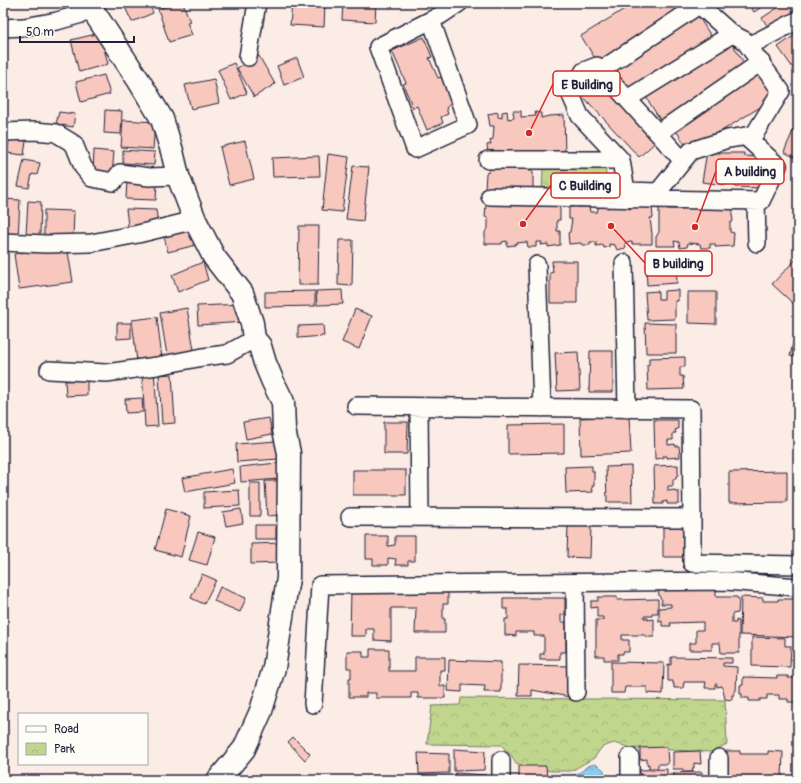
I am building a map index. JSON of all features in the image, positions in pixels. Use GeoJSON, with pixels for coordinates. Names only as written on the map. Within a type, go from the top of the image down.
{"type":"FeatureCollection","features":[{"type":"Feature","properties":{"kind":"street"},"geometry":{"type":"LineString","coordinates":[[248,58],[257,3]]}},
{"type":"Feature","properties":{"kind":"street"},"geometry":{"type":"LineString","coordinates":[[431,20],[468,124],[415,149],[378,47],[431,20],[441,15],[459,3]]}},
{"type":"Feature","properties":{"kind":"street"},"geometry":{"type":"LineString","coordinates":[[602,70],[698,4],[732,34],[744,40],[781,90],[754,135],[728,139],[691,151],[683,161],[658,192],[626,191],[621,160],[580,116],[570,93],[584,71],[596,66],[602,70],[683,161]]}},
{"type":"Feature","properties":{"kind":"street"},"geometry":{"type":"LineString","coordinates":[[3,28],[24,27],[57,21],[90,7],[140,81],[162,118],[178,176],[195,220],[214,258],[242,294],[252,323],[254,339],[260,346],[265,363],[283,402],[284,430],[289,453],[288,578],[274,668],[261,711],[244,749],[218,780]]}},
{"type":"Feature","properties":{"kind":"street"},"geometry":{"type":"LineString","coordinates":[[749,46],[798,20]]}},
{"type":"Feature","properties":{"kind":"street"},"geometry":{"type":"LineString","coordinates":[[627,99],[732,34]]}},
{"type":"Feature","properties":{"kind":"street"},"geometry":{"type":"LineString","coordinates":[[658,133],[761,62]]}},
{"type":"Feature","properties":{"kind":"street"},"geometry":{"type":"LineString","coordinates":[[3,132],[35,130],[56,133],[74,144],[82,167],[92,178],[113,182],[120,173],[149,177],[178,176]]}},
{"type":"Feature","properties":{"kind":"street"},"geometry":{"type":"LineString","coordinates":[[490,196],[761,201],[778,166],[745,136]]}},
{"type":"Feature","properties":{"kind":"street"},"geometry":{"type":"LineString","coordinates":[[488,160],[621,160]]}},
{"type":"Feature","properties":{"kind":"street"},"geometry":{"type":"LineString","coordinates":[[756,201],[757,242]]}},
{"type":"Feature","properties":{"kind":"street"},"geometry":{"type":"LineString","coordinates":[[3,242],[46,244],[91,242],[138,234],[195,220]]}},
{"type":"Feature","properties":{"kind":"street"},"geometry":{"type":"LineString","coordinates":[[624,263],[627,409]]}},
{"type":"Feature","properties":{"kind":"street"},"geometry":{"type":"LineString","coordinates":[[537,265],[542,408]]}},
{"type":"Feature","properties":{"kind":"street"},"geometry":{"type":"LineString","coordinates":[[49,370],[106,373],[157,366],[227,354],[254,339]]}},
{"type":"Feature","properties":{"kind":"street"},"geometry":{"type":"LineString","coordinates":[[356,406],[690,410],[692,563],[798,564]]}},
{"type":"Feature","properties":{"kind":"street"},"geometry":{"type":"LineString","coordinates":[[420,407],[420,517]]}},
{"type":"Feature","properties":{"kind":"street"},"geometry":{"type":"LineString","coordinates":[[350,517],[692,518]]}},
{"type":"Feature","properties":{"kind":"street"},"geometry":{"type":"LineString","coordinates":[[313,704],[320,585],[726,581],[798,587]]}},
{"type":"Feature","properties":{"kind":"street"},"geometry":{"type":"LineString","coordinates":[[575,583],[576,692]]}},
{"type":"Feature","properties":{"kind":"street"},"geometry":{"type":"LineString","coordinates":[[630,757],[630,780]]}},
{"type":"Feature","properties":{"kind":"street"},"geometry":{"type":"LineString","coordinates":[[719,758],[719,780]]}},
{"type":"Feature","properties":{"kind":"street"},"geometry":{"type":"LineString","coordinates":[[501,760],[501,780]]}},
{"type":"Feature","properties":{"kind":"green space"},"geometry":{"type":"Polygon","coordinates":[[[605,166],[608,191],[542,191],[543,168],[605,166]]]}},
{"type":"Feature","properties":{"kind":"green space"},"geometry":{"type":"Polygon","coordinates":[[[461,698],[725,700],[727,744],[711,752],[631,748],[614,743],[602,747],[594,758],[571,771],[534,769],[516,763],[511,755],[501,745],[427,744],[432,706],[460,705],[461,698]]]}},
{"type":"Feature","properties":{"kind":"water"},"geometry":{"type":"Polygon","coordinates":[[[595,764],[604,770],[604,780],[560,780],[561,778],[575,775],[587,766],[595,764]]]}},
{"type":"Feature","properties":{"kind":"building"},"geometry":{"type":"Polygon","coordinates":[[[123,3],[149,3],[153,13],[132,22],[123,3]]]}},
{"type":"Feature","properties":{"kind":"building"},"geometry":{"type":"Polygon","coordinates":[[[176,3],[183,3],[190,22],[187,22],[192,35],[169,42],[158,9],[176,3]]]}},
{"type":"Feature","properties":{"kind":"building"},"geometry":{"type":"Polygon","coordinates":[[[292,3],[325,3],[324,27],[290,25],[292,3]]]}},
{"type":"Feature","properties":{"kind":"building"},"geometry":{"type":"Polygon","coordinates":[[[343,3],[376,3],[375,22],[342,20],[343,3]]]}},
{"type":"Feature","properties":{"kind":"building"},"geometry":{"type":"Polygon","coordinates":[[[634,3],[681,3],[685,10],[598,63],[581,36],[634,3]]]}},
{"type":"Feature","properties":{"kind":"building"},"geometry":{"type":"Polygon","coordinates":[[[748,3],[768,3],[754,12],[748,3]]]}},
{"type":"Feature","properties":{"kind":"building"},"geometry":{"type":"Polygon","coordinates":[[[787,3],[798,19],[775,37],[762,18],[787,3]]]}},
{"type":"Feature","properties":{"kind":"building"},"geometry":{"type":"Polygon","coordinates":[[[697,14],[714,41],[628,95],[611,67],[697,14]]]}},
{"type":"Feature","properties":{"kind":"building"},"geometry":{"type":"Polygon","coordinates":[[[100,33],[108,64],[79,72],[71,40],[100,33]]]}},
{"type":"Feature","properties":{"kind":"building"},"geometry":{"type":"Polygon","coordinates":[[[798,33],[798,75],[778,47],[798,33]]]}},
{"type":"Feature","properties":{"kind":"building"},"geometry":{"type":"Polygon","coordinates":[[[424,37],[432,57],[429,58],[438,78],[441,77],[452,102],[446,108],[448,114],[441,117],[443,123],[427,130],[417,106],[413,108],[403,84],[406,83],[392,51],[424,37]]]}},
{"type":"Feature","properties":{"kind":"building"},"geometry":{"type":"Polygon","coordinates":[[[730,40],[747,68],[661,121],[644,94],[730,40]]]}},
{"type":"Feature","properties":{"kind":"building"},"geometry":{"type":"Polygon","coordinates":[[[259,56],[275,84],[254,97],[237,68],[259,56]]]}},
{"type":"Feature","properties":{"kind":"building"},"geometry":{"type":"Polygon","coordinates":[[[297,58],[304,77],[284,85],[277,66],[297,58]]]}},
{"type":"Feature","properties":{"kind":"building"},"geometry":{"type":"Polygon","coordinates":[[[234,63],[247,93],[231,100],[218,70],[234,63]]]}},
{"type":"Feature","properties":{"kind":"building"},"geometry":{"type":"Polygon","coordinates":[[[758,71],[775,98],[689,151],[672,124],[758,71]]]}},
{"type":"Feature","properties":{"kind":"building"},"geometry":{"type":"Polygon","coordinates":[[[104,75],[110,94],[81,102],[76,82],[104,75]]]}},
{"type":"Feature","properties":{"kind":"building"},"geometry":{"type":"Polygon","coordinates":[[[595,77],[658,140],[639,157],[578,91],[595,77]]]}},
{"type":"Feature","properties":{"kind":"building"},"geometry":{"type":"Polygon","coordinates":[[[214,79],[219,103],[191,109],[185,85],[214,79]]]}},
{"type":"Feature","properties":{"kind":"building"},"geometry":{"type":"Polygon","coordinates":[[[105,110],[122,111],[121,134],[104,133],[105,110]]]}},
{"type":"Feature","properties":{"kind":"building"},"geometry":{"type":"Polygon","coordinates":[[[507,111],[508,119],[514,118],[513,111],[521,111],[521,117],[536,116],[535,112],[541,113],[541,118],[564,115],[565,154],[488,153],[487,145],[491,144],[490,140],[493,139],[494,126],[490,126],[488,114],[498,112],[498,117],[502,118],[502,112],[507,111]]]}},
{"type":"Feature","properties":{"kind":"building"},"geometry":{"type":"Polygon","coordinates":[[[59,112],[75,114],[73,127],[56,124],[59,112]]]}},
{"type":"Feature","properties":{"kind":"building"},"geometry":{"type":"Polygon","coordinates":[[[798,119],[798,159],[784,152],[798,119]]]}},
{"type":"Feature","properties":{"kind":"building"},"geometry":{"type":"Polygon","coordinates":[[[123,120],[155,122],[153,149],[121,147],[123,120]]]}},
{"type":"Feature","properties":{"kind":"building"},"geometry":{"type":"Polygon","coordinates":[[[9,139],[26,141],[24,155],[7,153],[9,139]]]}},
{"type":"Feature","properties":{"kind":"building"},"geometry":{"type":"Polygon","coordinates":[[[245,141],[254,179],[229,185],[220,147],[245,141]]]}},
{"type":"Feature","properties":{"kind":"building"},"geometry":{"type":"Polygon","coordinates":[[[94,150],[114,152],[112,175],[93,174],[94,150]]]}},
{"type":"Feature","properties":{"kind":"building"},"geometry":{"type":"Polygon","coordinates":[[[123,150],[155,152],[154,165],[123,163],[123,150]]]}},
{"type":"Feature","properties":{"kind":"building"},"geometry":{"type":"Polygon","coordinates":[[[707,151],[715,151],[715,153],[744,153],[744,156],[765,157],[760,188],[735,187],[735,182],[727,182],[726,185],[702,182],[707,151]]]}},
{"type":"Feature","properties":{"kind":"building"},"geometry":{"type":"Polygon","coordinates":[[[328,154],[349,157],[342,212],[322,210],[328,154]]]}},
{"type":"Feature","properties":{"kind":"building"},"geometry":{"type":"Polygon","coordinates":[[[319,156],[320,176],[273,177],[272,158],[319,156]]]}},
{"type":"Feature","properties":{"kind":"building"},"geometry":{"type":"Polygon","coordinates":[[[24,160],[40,163],[37,175],[32,174],[29,188],[18,186],[24,160]]]}},
{"type":"Feature","properties":{"kind":"building"},"geometry":{"type":"Polygon","coordinates":[[[529,164],[529,171],[533,171],[533,188],[529,188],[529,195],[485,189],[486,173],[489,172],[489,165],[529,164]]]}},
{"type":"Feature","properties":{"kind":"building"},"geometry":{"type":"Polygon","coordinates":[[[353,166],[369,167],[363,221],[346,219],[353,166]]]}},
{"type":"Feature","properties":{"kind":"building"},"geometry":{"type":"Polygon","coordinates":[[[127,180],[157,182],[156,200],[126,199],[127,180]]]}},
{"type":"Feature","properties":{"kind":"building"},"geometry":{"type":"Polygon","coordinates":[[[3,199],[20,200],[18,238],[3,238],[3,199]]]}},
{"type":"Feature","properties":{"kind":"building"},"geometry":{"type":"Polygon","coordinates":[[[28,201],[41,202],[40,235],[26,235],[28,201]]]}},
{"type":"Feature","properties":{"kind":"building"},"geometry":{"type":"Polygon","coordinates":[[[509,203],[559,205],[560,220],[557,220],[557,231],[560,231],[560,245],[548,247],[548,244],[541,245],[542,242],[536,242],[536,247],[528,247],[527,242],[507,246],[507,241],[502,242],[502,244],[485,244],[485,232],[488,228],[488,218],[485,217],[486,204],[509,203]]]}},
{"type":"Feature","properties":{"kind":"building"},"geometry":{"type":"Polygon","coordinates":[[[600,203],[606,203],[607,208],[612,207],[612,203],[625,205],[630,209],[631,205],[652,206],[653,218],[650,218],[652,244],[632,244],[632,242],[625,243],[626,248],[617,250],[615,245],[609,244],[609,247],[604,248],[603,245],[596,246],[596,242],[590,242],[590,245],[582,245],[581,243],[569,244],[568,233],[570,232],[572,219],[569,219],[569,207],[578,205],[578,207],[589,207],[590,212],[597,212],[600,203]]]}},
{"type":"Feature","properties":{"kind":"building"},"geometry":{"type":"Polygon","coordinates":[[[684,203],[734,208],[732,215],[733,221],[730,223],[730,232],[734,233],[733,246],[715,247],[715,244],[710,244],[710,248],[701,248],[700,244],[688,243],[687,247],[680,248],[679,242],[674,241],[675,246],[656,246],[656,237],[659,232],[659,207],[667,209],[682,209],[684,203]]]}},
{"type":"Feature","properties":{"kind":"building"},"geometry":{"type":"Polygon","coordinates":[[[126,209],[156,210],[158,223],[129,233],[126,209]]]}},
{"type":"Feature","properties":{"kind":"building"},"geometry":{"type":"Polygon","coordinates":[[[44,210],[74,211],[73,238],[44,238],[44,210]]]}},
{"type":"Feature","properties":{"kind":"building"},"geometry":{"type":"Polygon","coordinates":[[[191,226],[196,245],[168,252],[163,233],[191,226]]]}},
{"type":"Feature","properties":{"kind":"building"},"geometry":{"type":"Polygon","coordinates":[[[299,226],[319,226],[318,285],[298,285],[299,226]]]}},
{"type":"Feature","properties":{"kind":"building"},"geometry":{"type":"Polygon","coordinates":[[[339,240],[353,240],[352,286],[338,285],[339,240]]]}},
{"type":"Feature","properties":{"kind":"building"},"geometry":{"type":"Polygon","coordinates":[[[67,246],[73,282],[19,289],[14,254],[67,246]]]}},
{"type":"Feature","properties":{"kind":"building"},"geometry":{"type":"Polygon","coordinates":[[[798,257],[798,308],[772,284],[798,257]]]}},
{"type":"Feature","properties":{"kind":"building"},"geometry":{"type":"Polygon","coordinates":[[[552,261],[577,261],[577,303],[550,303],[550,273],[553,272],[552,261]]]}},
{"type":"Feature","properties":{"kind":"building"},"geometry":{"type":"Polygon","coordinates":[[[203,262],[208,280],[178,292],[172,275],[203,262]]]}},
{"type":"Feature","properties":{"kind":"building"},"geometry":{"type":"Polygon","coordinates":[[[676,263],[677,283],[647,285],[646,265],[676,263]]]}},
{"type":"Feature","properties":{"kind":"building"},"geometry":{"type":"Polygon","coordinates":[[[342,290],[343,304],[317,305],[316,291],[342,290]]]}},
{"type":"Feature","properties":{"kind":"building"},"geometry":{"type":"Polygon","coordinates":[[[678,290],[678,301],[675,301],[675,319],[647,320],[645,292],[658,291],[658,299],[664,299],[664,291],[678,290]]]}},
{"type":"Feature","properties":{"kind":"building"},"geometry":{"type":"Polygon","coordinates":[[[315,291],[315,306],[265,307],[265,292],[315,291]]]}},
{"type":"Feature","properties":{"kind":"building"},"geometry":{"type":"Polygon","coordinates":[[[688,292],[716,292],[716,324],[688,323],[688,292]]]}},
{"type":"Feature","properties":{"kind":"building"},"geometry":{"type":"Polygon","coordinates":[[[244,304],[245,322],[198,325],[197,306],[244,304]]]}},
{"type":"Feature","properties":{"kind":"building"},"geometry":{"type":"Polygon","coordinates":[[[187,308],[195,356],[168,361],[160,313],[187,308]]]}},
{"type":"Feature","properties":{"kind":"building"},"geometry":{"type":"Polygon","coordinates":[[[355,309],[372,316],[359,349],[342,342],[355,309]]]}},
{"type":"Feature","properties":{"kind":"building"},"geometry":{"type":"Polygon","coordinates":[[[157,317],[162,359],[137,362],[132,320],[157,317]]]}},
{"type":"Feature","properties":{"kind":"building"},"geometry":{"type":"Polygon","coordinates":[[[117,323],[131,323],[131,338],[117,339],[117,323]]]}},
{"type":"Feature","properties":{"kind":"building"},"geometry":{"type":"Polygon","coordinates":[[[645,323],[676,324],[676,353],[646,353],[645,323]]]}},
{"type":"Feature","properties":{"kind":"building"},"geometry":{"type":"Polygon","coordinates":[[[323,325],[324,336],[298,338],[298,326],[323,325]]]}},
{"type":"Feature","properties":{"kind":"building"},"geometry":{"type":"Polygon","coordinates":[[[798,325],[798,358],[790,356],[798,325]]]}},
{"type":"Feature","properties":{"kind":"building"},"geometry":{"type":"Polygon","coordinates":[[[590,351],[613,351],[613,392],[589,392],[590,351]]]}},
{"type":"Feature","properties":{"kind":"building"},"geometry":{"type":"Polygon","coordinates":[[[578,352],[580,390],[557,391],[555,353],[578,352]]]}},
{"type":"Feature","properties":{"kind":"building"},"geometry":{"type":"Polygon","coordinates":[[[685,357],[685,367],[680,367],[680,376],[683,376],[684,389],[648,390],[647,365],[649,365],[649,358],[685,357]]]}},
{"type":"Feature","properties":{"kind":"building"},"geometry":{"type":"Polygon","coordinates":[[[142,369],[154,369],[158,426],[145,427],[142,369]]]}},
{"type":"Feature","properties":{"kind":"building"},"geometry":{"type":"Polygon","coordinates":[[[172,374],[175,423],[162,424],[159,375],[172,374]]]}},
{"type":"Feature","properties":{"kind":"building"},"geometry":{"type":"Polygon","coordinates":[[[87,380],[87,395],[66,396],[65,381],[87,380]]]}},
{"type":"Feature","properties":{"kind":"building"},"geometry":{"type":"Polygon","coordinates":[[[142,398],[143,412],[126,413],[125,399],[142,398]]]}},
{"type":"Feature","properties":{"kind":"building"},"geometry":{"type":"Polygon","coordinates":[[[629,416],[631,453],[581,455],[580,418],[629,416]]]}},
{"type":"Feature","properties":{"kind":"building"},"geometry":{"type":"Polygon","coordinates":[[[269,418],[272,434],[246,439],[243,422],[269,418]]]}},
{"type":"Feature","properties":{"kind":"building"},"geometry":{"type":"Polygon","coordinates":[[[654,420],[678,420],[678,429],[675,430],[676,433],[673,433],[673,440],[668,440],[668,445],[675,444],[675,446],[679,446],[680,457],[667,458],[667,456],[663,456],[663,458],[655,459],[654,420]]]}},
{"type":"Feature","properties":{"kind":"building"},"geometry":{"type":"Polygon","coordinates":[[[384,422],[408,422],[407,454],[384,454],[384,422]]]}},
{"type":"Feature","properties":{"kind":"building"},"geometry":{"type":"Polygon","coordinates":[[[564,424],[564,453],[508,454],[508,425],[564,424]]]}},
{"type":"Feature","properties":{"kind":"building"},"geometry":{"type":"Polygon","coordinates":[[[277,441],[278,459],[237,462],[236,444],[277,441]]]}},
{"type":"Feature","properties":{"kind":"building"},"geometry":{"type":"Polygon","coordinates":[[[277,463],[279,479],[241,482],[240,467],[277,463]]]}},
{"type":"Feature","properties":{"kind":"building"},"geometry":{"type":"Polygon","coordinates":[[[678,465],[678,475],[676,476],[676,479],[673,479],[673,486],[668,486],[668,491],[675,490],[675,492],[679,492],[679,504],[667,504],[667,501],[663,502],[663,504],[655,504],[654,466],[678,465]]]}},
{"type":"Feature","properties":{"kind":"building"},"geometry":{"type":"Polygon","coordinates":[[[592,466],[592,471],[594,471],[594,486],[592,486],[593,492],[566,493],[565,467],[592,466]]]}},
{"type":"Feature","properties":{"kind":"building"},"geometry":{"type":"Polygon","coordinates":[[[631,466],[632,502],[607,502],[606,467],[631,466]]]}},
{"type":"Feature","properties":{"kind":"building"},"geometry":{"type":"Polygon","coordinates":[[[232,469],[235,483],[185,492],[182,478],[232,469]]]}},
{"type":"Feature","properties":{"kind":"building"},"geometry":{"type":"Polygon","coordinates":[[[353,470],[406,470],[406,495],[353,495],[353,470]]]}},
{"type":"Feature","properties":{"kind":"building"},"geometry":{"type":"Polygon","coordinates":[[[787,471],[787,502],[729,503],[729,472],[787,471]]]}},
{"type":"Feature","properties":{"kind":"building"},"geometry":{"type":"Polygon","coordinates":[[[265,481],[279,481],[280,515],[267,516],[265,481]]]}},
{"type":"Feature","properties":{"kind":"building"},"geometry":{"type":"Polygon","coordinates":[[[250,483],[260,483],[260,516],[250,516],[250,483]]]}},
{"type":"Feature","properties":{"kind":"building"},"geometry":{"type":"Polygon","coordinates":[[[239,490],[240,506],[204,508],[204,492],[239,490]]]}},
{"type":"Feature","properties":{"kind":"building"},"geometry":{"type":"Polygon","coordinates":[[[166,509],[191,516],[181,557],[155,550],[166,509]]]}},
{"type":"Feature","properties":{"kind":"building"},"geometry":{"type":"Polygon","coordinates":[[[241,509],[243,523],[226,526],[223,512],[241,509]]]}},
{"type":"Feature","properties":{"kind":"building"},"geometry":{"type":"Polygon","coordinates":[[[568,524],[591,525],[590,558],[567,557],[568,524]]]}},
{"type":"Feature","properties":{"kind":"building"},"geometry":{"type":"Polygon","coordinates":[[[255,525],[276,525],[276,539],[255,539],[255,525]]]}},
{"type":"Feature","properties":{"kind":"building"},"geometry":{"type":"Polygon","coordinates":[[[663,525],[690,525],[690,557],[663,557],[663,525]]]}},
{"type":"Feature","properties":{"kind":"building"},"geometry":{"type":"Polygon","coordinates":[[[198,532],[215,537],[207,565],[189,560],[198,532]]]}},
{"type":"Feature","properties":{"kind":"building"},"geometry":{"type":"Polygon","coordinates":[[[366,536],[388,536],[388,546],[395,545],[395,536],[415,536],[415,561],[408,561],[408,565],[395,565],[396,559],[388,558],[388,565],[373,565],[373,559],[366,559],[366,536]]]}},
{"type":"Feature","properties":{"kind":"building"},"geometry":{"type":"Polygon","coordinates":[[[283,543],[281,563],[251,564],[251,544],[283,543]]]}},
{"type":"Feature","properties":{"kind":"building"},"geometry":{"type":"Polygon","coordinates":[[[202,574],[216,580],[204,604],[191,598],[202,574]]]}},
{"type":"Feature","properties":{"kind":"building"},"geometry":{"type":"Polygon","coordinates":[[[716,586],[716,597],[737,597],[739,599],[738,613],[732,614],[732,623],[736,623],[736,620],[739,621],[739,653],[721,653],[720,643],[712,643],[712,650],[689,650],[689,643],[696,643],[696,630],[703,630],[703,622],[670,623],[671,626],[662,626],[662,621],[659,622],[659,608],[671,607],[671,604],[661,604],[662,600],[659,596],[658,587],[716,586]]]}},
{"type":"Feature","properties":{"kind":"building"},"geometry":{"type":"Polygon","coordinates":[[[220,587],[246,598],[240,612],[214,601],[220,587]]]}},
{"type":"Feature","properties":{"kind":"building"},"geometry":{"type":"Polygon","coordinates":[[[351,590],[448,592],[448,604],[443,604],[445,633],[415,633],[416,608],[391,608],[391,641],[374,640],[374,629],[366,629],[366,636],[350,636],[351,590]]]}},
{"type":"Feature","properties":{"kind":"building"},"geometry":{"type":"Polygon","coordinates":[[[598,597],[617,597],[617,600],[658,599],[658,613],[652,613],[652,616],[644,616],[644,618],[648,618],[648,620],[654,619],[654,637],[646,637],[646,635],[622,635],[622,640],[629,640],[629,652],[618,654],[618,660],[604,660],[604,656],[596,656],[596,620],[603,620],[603,617],[597,617],[597,607],[591,608],[591,601],[598,601],[598,597]]]}},
{"type":"Feature","properties":{"kind":"building"},"geometry":{"type":"Polygon","coordinates":[[[741,597],[763,598],[763,601],[798,599],[798,637],[740,635],[741,597]]]}},
{"type":"Feature","properties":{"kind":"building"},"geometry":{"type":"Polygon","coordinates":[[[503,598],[565,598],[565,615],[561,615],[561,622],[566,622],[566,652],[560,652],[560,659],[540,659],[540,654],[544,654],[544,636],[534,636],[534,632],[516,632],[516,636],[505,635],[505,619],[508,619],[508,609],[503,609],[503,598]]]}},
{"type":"Feature","properties":{"kind":"building"},"geometry":{"type":"Polygon","coordinates":[[[752,637],[785,638],[785,646],[791,646],[790,667],[752,666],[752,637]]]}},
{"type":"Feature","properties":{"kind":"building"},"geometry":{"type":"Polygon","coordinates":[[[370,649],[389,649],[389,671],[415,671],[415,657],[445,657],[445,670],[440,670],[440,686],[445,686],[445,698],[418,698],[418,693],[411,693],[411,698],[376,698],[376,693],[366,693],[366,697],[349,697],[349,678],[351,678],[351,668],[347,668],[347,651],[363,651],[363,657],[370,657],[370,649]]]}},
{"type":"Feature","properties":{"kind":"building"},"geometry":{"type":"Polygon","coordinates":[[[671,657],[732,658],[732,663],[723,663],[723,666],[737,667],[736,691],[734,691],[734,695],[732,695],[732,700],[725,699],[722,686],[717,687],[717,684],[715,684],[715,688],[705,688],[706,682],[684,682],[683,688],[674,688],[673,681],[668,681],[668,664],[671,665],[671,657]]]}},
{"type":"Feature","properties":{"kind":"building"},"geometry":{"type":"Polygon","coordinates":[[[449,660],[501,662],[501,692],[484,692],[485,686],[462,685],[462,692],[448,691],[449,660]]]}},
{"type":"Feature","properties":{"kind":"building"},"geometry":{"type":"Polygon","coordinates":[[[611,662],[664,663],[663,694],[647,693],[647,687],[625,687],[624,693],[611,693],[611,662]]]}},
{"type":"Feature","properties":{"kind":"building"},"geometry":{"type":"Polygon","coordinates":[[[519,665],[571,666],[570,697],[532,690],[532,696],[518,696],[519,665]]]}},
{"type":"Feature","properties":{"kind":"building"},"geometry":{"type":"Polygon","coordinates":[[[777,676],[798,678],[798,702],[788,702],[788,699],[779,699],[779,695],[767,695],[767,699],[760,699],[760,701],[749,701],[749,698],[742,698],[742,694],[740,694],[740,685],[743,685],[743,677],[777,678],[777,676]]]}},
{"type":"Feature","properties":{"kind":"building"},"geometry":{"type":"Polygon","coordinates":[[[293,737],[310,754],[305,760],[288,742],[293,737]]]}},
{"type":"Feature","properties":{"kind":"building"},"geometry":{"type":"Polygon","coordinates":[[[667,747],[668,764],[658,764],[658,768],[649,768],[649,764],[647,765],[647,759],[640,760],[640,748],[667,747]]]}},
{"type":"Feature","properties":{"kind":"building"},"geometry":{"type":"Polygon","coordinates":[[[454,749],[485,751],[484,770],[454,771],[454,749]]]}},
{"type":"Feature","properties":{"kind":"building"},"geometry":{"type":"Polygon","coordinates":[[[700,751],[701,764],[694,763],[694,768],[692,768],[693,772],[683,772],[683,769],[673,769],[673,752],[700,751]]]}},
{"type":"Feature","properties":{"kind":"building"},"geometry":{"type":"Polygon","coordinates":[[[727,751],[740,751],[740,754],[768,754],[768,751],[783,752],[782,778],[769,778],[769,780],[746,780],[746,778],[727,777],[727,751]]]}},
{"type":"Feature","properties":{"kind":"building"},"geometry":{"type":"Polygon","coordinates":[[[418,753],[449,754],[449,773],[419,774],[418,753]]]}},
{"type":"Feature","properties":{"kind":"building"},"geometry":{"type":"Polygon","coordinates":[[[519,766],[546,766],[547,780],[526,780],[526,778],[519,779],[519,766]]]}},
{"type":"Feature","properties":{"kind":"building"},"geometry":{"type":"Polygon","coordinates":[[[667,769],[667,780],[640,780],[640,770],[667,769]]]}},
{"type":"Feature","properties":{"kind":"building"},"geometry":{"type":"Polygon","coordinates":[[[702,772],[702,780],[674,780],[674,773],[702,772]]]}},
{"type":"Feature","properties":{"kind":"building"},"geometry":{"type":"Polygon","coordinates":[[[455,773],[486,775],[486,780],[456,780],[455,773]]]}},
{"type":"Feature","properties":{"kind":"building"},"geometry":{"type":"Polygon","coordinates":[[[419,776],[450,777],[450,780],[420,780],[419,776]]]}},
{"type":"Feature","properties":{"kind":"place","name":"E Building"},"geometry":{"type":"Point","coordinates":[529,133]}},
{"type":"Feature","properties":{"kind":"place","name":"C Building"},"geometry":{"type":"Point","coordinates":[523,224]}},
{"type":"Feature","properties":{"kind":"place","name":"B building"},"geometry":{"type":"Point","coordinates":[611,226]}},
{"type":"Feature","properties":{"kind":"place","name":"A building"},"geometry":{"type":"Point","coordinates":[695,227]}}]}
